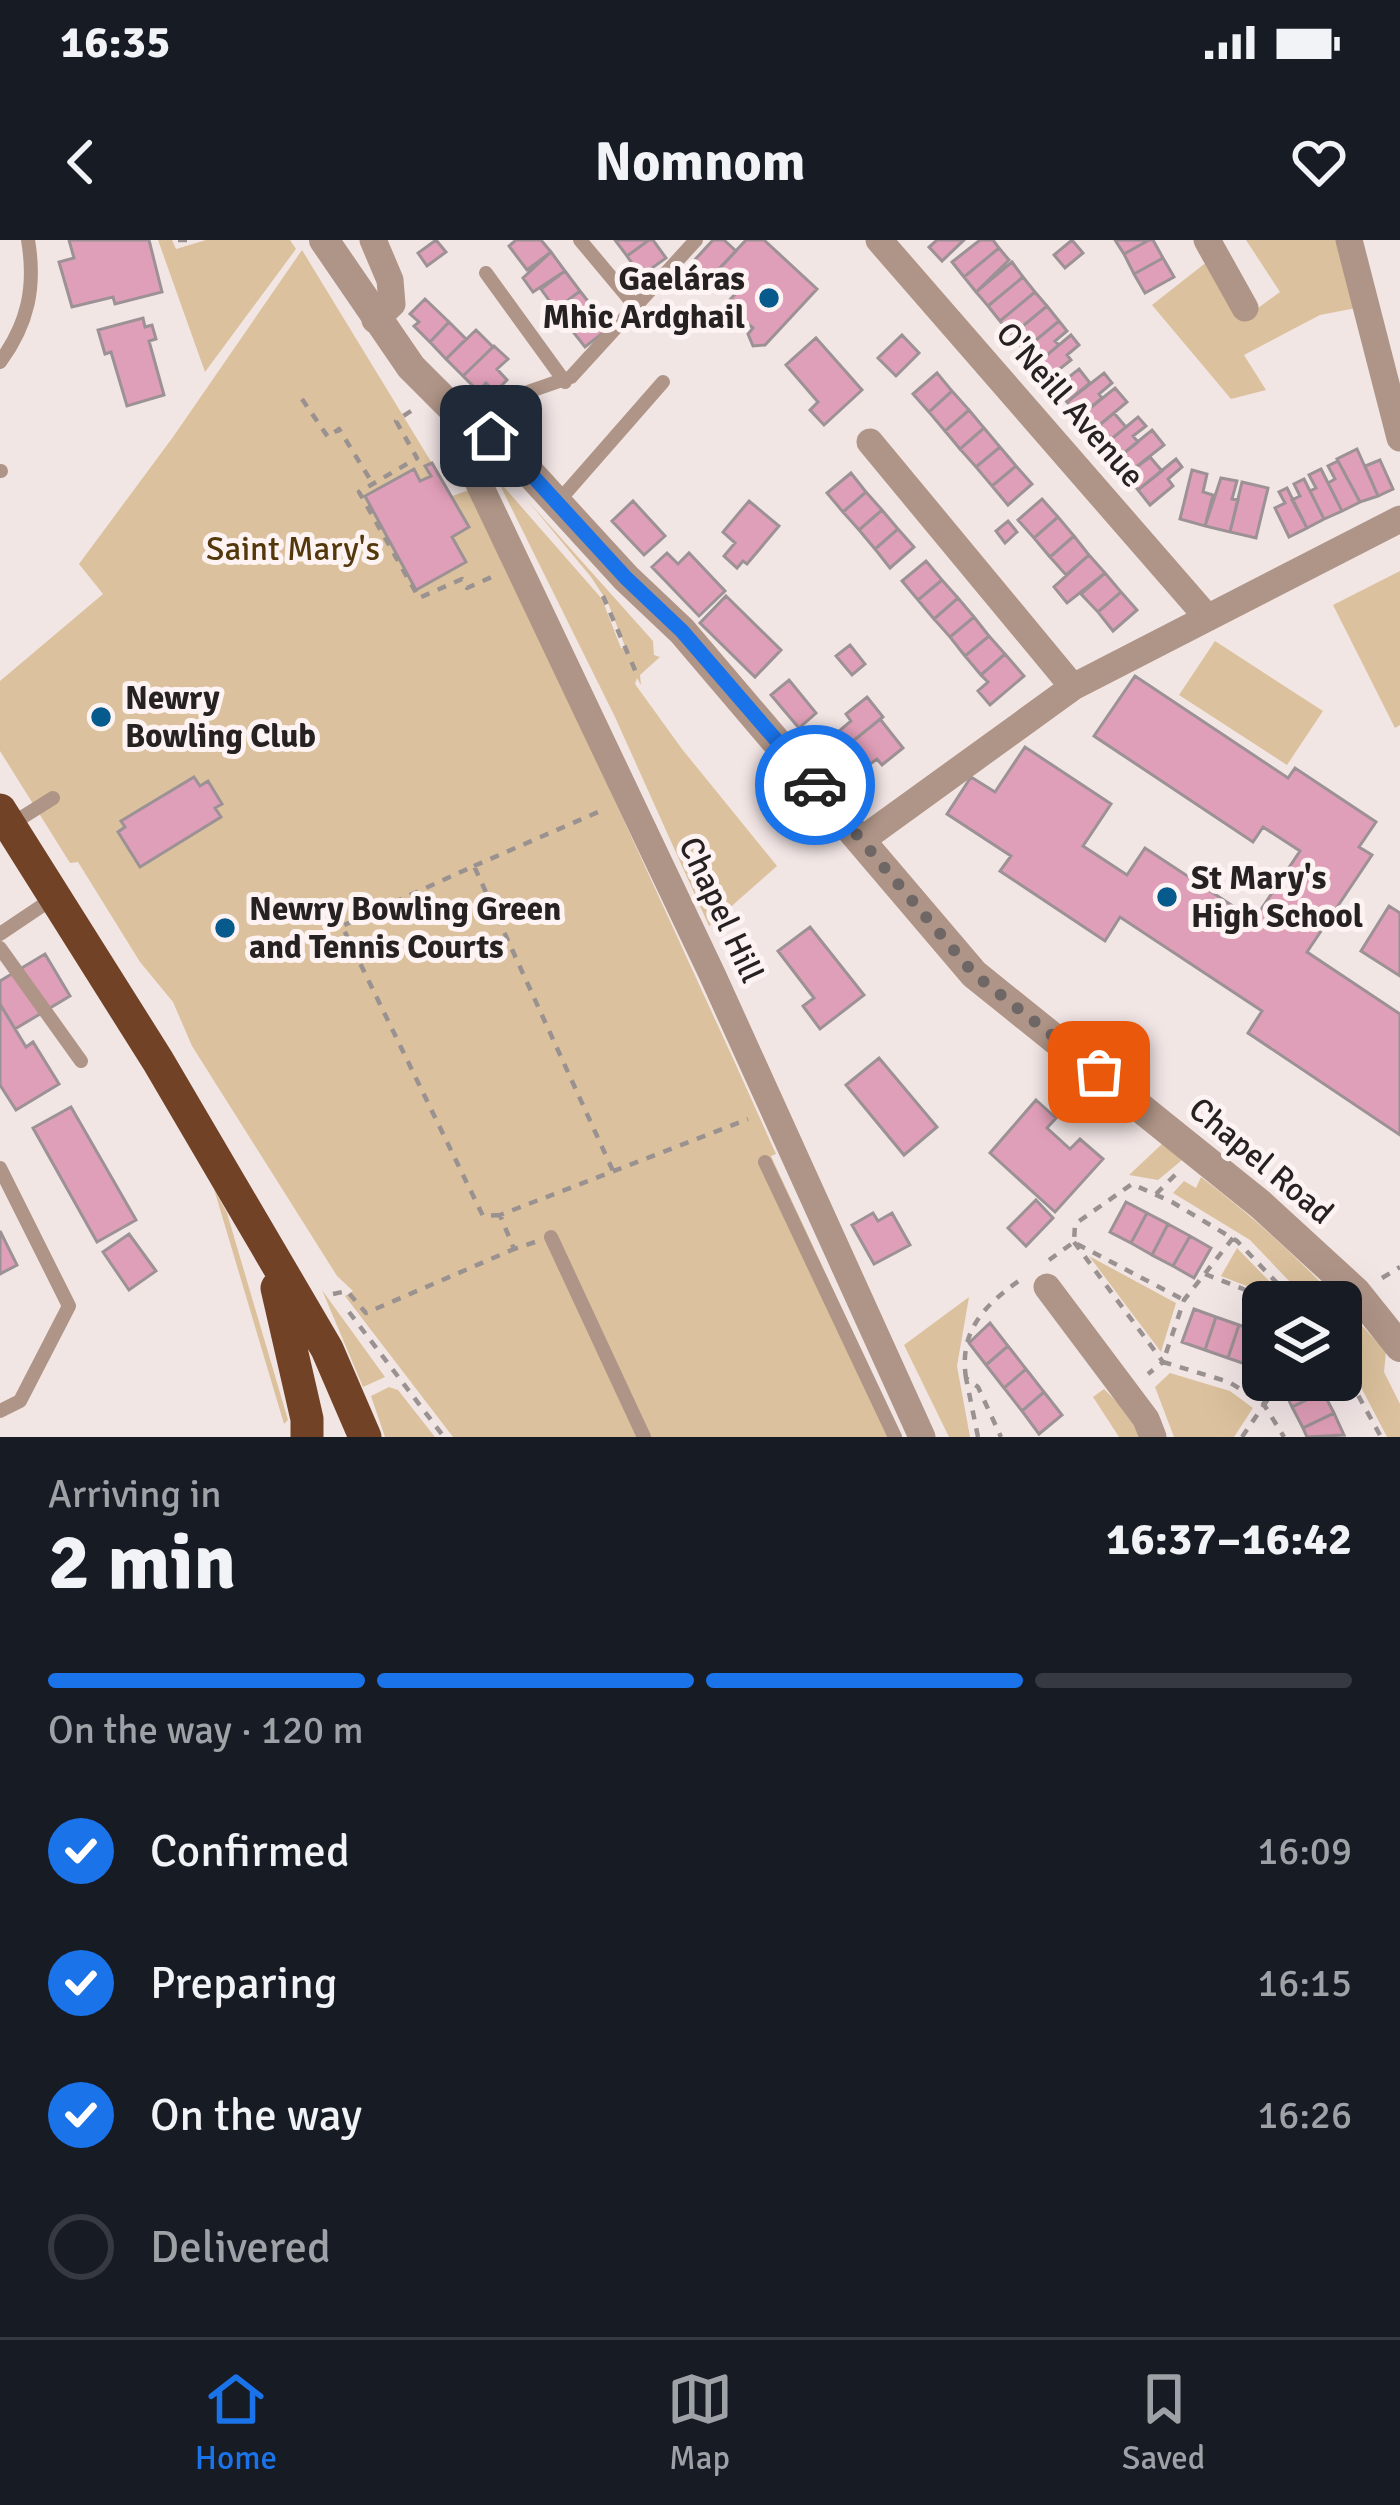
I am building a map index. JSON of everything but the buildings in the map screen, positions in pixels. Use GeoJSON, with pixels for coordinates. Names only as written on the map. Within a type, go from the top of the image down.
{"type":"FeatureCollection","features":[{"type":"Feature","properties":{"kind":"highway"},"geometry":{"type":"LineString","coordinates":[[3,814],[188,1111],[327,1349],[365,1437]]}},
{"type":"Feature","properties":{"kind":"highway"},"geometry":{"type":"LineString","coordinates":[[270,1257],[307,1419],[307,1437]]}},
{"type":"Feature","properties":{"kind":"street","name":"Chapel Road"},"geometry":{"type":"LineString","coordinates":[[325,240],[411,367],[460,416],[518,460],[626,578],[682,631],[974,974],[1260,1204],[1356,1292],[1400,1346]]}},
{"type":"Feature","properties":{"kind":"street"},"geometry":{"type":"LineString","coordinates":[[373,240],[392,291],[392,304],[375,320]]}},
{"type":"Feature","properties":{"kind":"street","name":"O'Neill Avenue"},"geometry":{"type":"LineString","coordinates":[[879,240],[1207,617]]}},
{"type":"Feature","properties":{"kind":"street"},"geometry":{"type":"LineString","coordinates":[[1207,240],[1245,308]]}},
{"type":"Feature","properties":{"kind":"street"},"geometry":{"type":"LineString","coordinates":[[1349,240],[1399,426]]}},
{"type":"Feature","properties":{"kind":"street","name":"Chapel Hill"},"geometry":{"type":"LineString","coordinates":[[460,416],[454,431],[712,974],[922,1437]]}},
{"type":"Feature","properties":{"kind":"street"},"geometry":{"type":"LineString","coordinates":[[870,442],[1073,687]]}},
{"type":"Feature","properties":{"kind":"street"},"geometry":{"type":"LineString","coordinates":[[863,839],[1073,687],[1400,519]]}},
{"type":"Feature","properties":{"kind":"street"},"geometry":{"type":"LineString","coordinates":[[1037,1277],[1146,1419],[1153,1437]]}},
{"type":"Feature","properties":{"kind":"lane"},"geometry":{"type":"LineString","coordinates":[[0,362],[22,332],[32,266],[28,240]]}},
{"type":"Feature","properties":{"kind":"lane"},"geometry":{"type":"LineString","coordinates":[[580,240],[636,307]]}},
{"type":"Feature","properties":{"kind":"lane"},"geometry":{"type":"LineString","coordinates":[[494,418],[519,395],[565,382],[696,240]]}},
{"type":"Feature","properties":{"kind":"lane"},"geometry":{"type":"LineString","coordinates":[[486,273],[565,382]]}},
{"type":"Feature","properties":{"kind":"lane"},"geometry":{"type":"LineString","coordinates":[[557,503],[663,382]]}},
{"type":"Feature","properties":{"kind":"lane"},"geometry":{"type":"LineString","coordinates":[[3,814],[53,799]]}},
{"type":"Feature","properties":{"kind":"lane"},"geometry":{"type":"LineString","coordinates":[[0,934],[55,897]]}},
{"type":"Feature","properties":{"kind":"lane"},"geometry":{"type":"LineString","coordinates":[[0,948],[81,1061]]}},
{"type":"Feature","properties":{"kind":"lane"},"geometry":{"type":"LineString","coordinates":[[765,1162],[896,1437]]}},
{"type":"Feature","properties":{"kind":"lane"},"geometry":{"type":"LineString","coordinates":[[0,1168],[69,1306],[20,1401],[0,1411]]}},
{"type":"Feature","properties":{"kind":"lane"},"geometry":{"type":"LineString","coordinates":[[551,1237],[644,1437]]}},
{"type":"Feature","properties":{"kind":"path"},"geometry":{"type":"LineString","coordinates":[[178,240],[188,240]]}},
{"type":"Feature","properties":{"kind":"path"},"geometry":{"type":"LineString","coordinates":[[302,399],[328,437],[339,429],[373,484]]}},
{"type":"Feature","properties":{"kind":"path"},"geometry":{"type":"LineString","coordinates":[[411,411],[397,421],[417,458],[359,492],[418,598],[462,579],[467,588],[495,576]]}},
{"type":"Feature","properties":{"kind":"path"},"geometry":{"type":"LineString","coordinates":[[602,595],[638,677]]}},
{"type":"Feature","properties":{"kind":"path"},"geometry":{"type":"LineString","coordinates":[[605,809],[342,926],[483,1216],[500,1215],[748,1119]]}},
{"type":"Feature","properties":{"kind":"path"},"geometry":{"type":"LineString","coordinates":[[475,866],[614,1171]]}},
{"type":"Feature","properties":{"kind":"path"},"geometry":{"type":"LineString","coordinates":[[1156,1195],[1179,1171]]}},
{"type":"Feature","properties":{"kind":"path"},"geometry":{"type":"LineString","coordinates":[[1275,1281],[1233,1238],[1132,1184],[1075,1224],[1074,1242],[1163,1362],[1229,1382],[1263,1402],[1284,1437]]}},
{"type":"Feature","properties":{"kind":"path"},"geometry":{"type":"LineString","coordinates":[[500,1215],[514,1249]]}},
{"type":"Feature","properties":{"kind":"path"},"geometry":{"type":"LineString","coordinates":[[333,1294],[347,1291],[365,1313],[551,1237]]}},
{"type":"Feature","properties":{"kind":"path"},"geometry":{"type":"LineString","coordinates":[[1163,1362],[1184,1300],[1233,1238]]}},
{"type":"Feature","properties":{"kind":"path"},"geometry":{"type":"LineString","coordinates":[[977,1437],[962,1353],[968,1333],[1002,1292],[1037,1277],[1074,1242]]}},
{"type":"Feature","properties":{"kind":"path"},"geometry":{"type":"LineString","coordinates":[[1074,1242],[1184,1300]]}},
{"type":"Feature","properties":{"kind":"path"},"geometry":{"type":"LineString","coordinates":[[1204,1274],[1242,1289]]}},
{"type":"Feature","properties":{"kind":"path"},"geometry":{"type":"LineString","coordinates":[[349,1312],[444,1437]]}},
{"type":"Feature","properties":{"kind":"path"},"geometry":{"type":"LineString","coordinates":[[966,1378],[978,1387],[1001,1437]]}},
{"type":"Feature","properties":{"kind":"path"},"geometry":{"type":"LineString","coordinates":[[1361,1401],[1381,1437]]}},
{"type":"Feature","properties":{"kind":"path"},"geometry":{"type":"LineString","coordinates":[[1242,1437],[1263,1402]]}},
{"type":"Feature","properties":{"kind":"green space"},"geometry":{"type":"Polygon","coordinates":[[[158,240],[172,240],[176,249],[206,240],[290,240],[296,249],[205,372],[158,240]]]}},
{"type":"Feature","properties":{"kind":"green space"},"geometry":{"type":"Polygon","coordinates":[[[1246,240],[1337,240],[1356,308],[1320,315],[1244,355],[1266,390],[1231,399],[1152,305],[1208,261],[1247,316],[1280,292],[1246,240]]]}},
{"type":"Feature","properties":{"kind":"green space","name":"Saint Mary's"},"geometry":{"type":"Polygon","coordinates":[[[302,250],[452,496],[472,489],[902,1437],[453,1437],[345,1296],[353,1291],[337,1276],[192,1046],[173,1002],[140,962],[78,862],[70,863],[0,751],[0,681],[103,594],[79,564],[302,250]]]}},
{"type":"Feature","properties":{"kind":"green space"},"geometry":{"type":"Polygon","coordinates":[[[497,479],[602,599],[621,648],[626,649],[608,603],[528,501],[653,641],[654,655],[660,657],[640,675],[641,685],[637,678],[635,684],[777,866],[709,926],[615,717],[497,479]]]}},
{"type":"Feature","properties":{"kind":"green space"},"geometry":{"type":"Polygon","coordinates":[[[1400,571],[1400,725],[1395,728],[1333,605],[1400,571]]]}},
{"type":"Feature","properties":{"kind":"green space"},"geometry":{"type":"Polygon","coordinates":[[[1215,641],[1323,711],[1287,765],[1179,695],[1215,641]]]}},
{"type":"Feature","properties":{"kind":"green space"},"geometry":{"type":"Polygon","coordinates":[[[1162,1144],[1182,1160],[1158,1180],[1129,1175],[1162,1144]]]}},
{"type":"Feature","properties":{"kind":"green space"},"geometry":{"type":"Polygon","coordinates":[[[1201,1177],[1319,1281],[1289,1281],[1250,1240],[1173,1193],[1184,1181],[1196,1188],[1201,1177]]]}},
{"type":"Feature","properties":{"kind":"green space"},"geometry":{"type":"Polygon","coordinates":[[[214,1189],[227,1213],[288,1420],[284,1424],[214,1189]]]}},
{"type":"Feature","properties":{"kind":"green space"},"geometry":{"type":"Polygon","coordinates":[[[1237,1248],[1269,1281],[1242,1284],[1221,1276],[1237,1248]]]}},
{"type":"Feature","properties":{"kind":"green space"},"geometry":{"type":"Polygon","coordinates":[[[1089,1256],[1176,1303],[1161,1352],[1089,1256]]]}},
{"type":"Feature","properties":{"kind":"green space"},"geometry":{"type":"Polygon","coordinates":[[[322,1290],[385,1377],[363,1387],[322,1290]]]}},
{"type":"Feature","properties":{"kind":"green space"},"geometry":{"type":"Polygon","coordinates":[[[969,1297],[957,1366],[970,1437],[949,1437],[904,1345],[969,1297]]]}},
{"type":"Feature","properties":{"kind":"green space"},"geometry":{"type":"Polygon","coordinates":[[[1362,1326],[1386,1352],[1384,1372],[1400,1404],[1400,1437],[1387,1437],[1362,1389],[1362,1326]]]}},
{"type":"Feature","properties":{"kind":"green space"},"geometry":{"type":"Polygon","coordinates":[[[1170,1373],[1230,1391],[1253,1408],[1234,1437],[1174,1437],[1155,1387],[1170,1373]]]}},
{"type":"Feature","properties":{"kind":"green space"},"geometry":{"type":"Polygon","coordinates":[[[389,1387],[398,1390],[435,1437],[385,1437],[371,1396],[389,1387]]]}},
{"type":"Feature","properties":{"kind":"green space"},"geometry":{"type":"Polygon","coordinates":[[[1104,1389],[1139,1424],[1144,1437],[1119,1437],[1093,1397],[1104,1389]]]}},
{"type":"Feature","properties":{"kind":"way so far"},"geometry":{"type":"LineString","coordinates":[[815,785],[974,974],[1099,1072]]}},
{"type":"Feature","properties":{"kind":"place","name":"Gaeláras Mhic Ardghail"},"geometry":{"type":"Point","coordinates":[769,298]}},
{"type":"Feature","properties":{"kind":"place","name":"Newry Bowling Club"},"geometry":{"type":"Point","coordinates":[101,717]}},
{"type":"Feature","properties":{"kind":"place","name":"St Mary's High School"},"geometry":{"type":"Point","coordinates":[1167,897]}},
{"type":"Feature","properties":{"kind":"place","name":"Newry Bowling Green and Tennis Courts"},"geometry":{"type":"Point","coordinates":[225,928]}},
{"type":"Feature","properties":{"kind":"route"},"geometry":{"type":"LineString","coordinates":[[491,436],[682,631],[815,785]]}}]}
